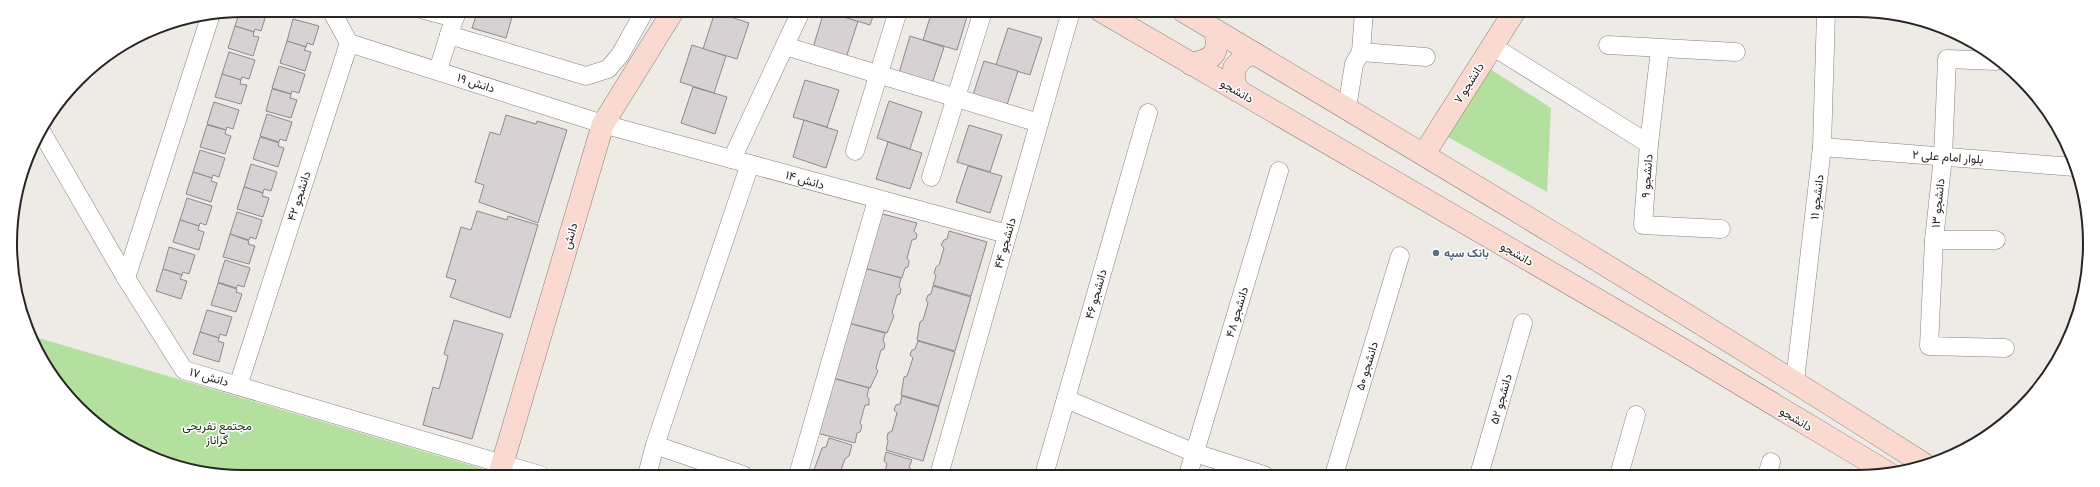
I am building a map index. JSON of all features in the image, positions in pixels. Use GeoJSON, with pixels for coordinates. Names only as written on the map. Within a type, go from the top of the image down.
{"type":"FeatureCollection","features":[{"type":"Feature","properties":{"kind":"main road","name":"دانش"},"geometry":{"type":"LineString","coordinates":[[500,469],[603,124],[669,17]]}},
{"type":"Feature","properties":{"kind":"main road","name":"دانشجو"},"geometry":{"type":"LineString","coordinates":[[1111,17],[1668,341],[1881,469]]}},
{"type":"Feature","properties":{"kind":"main road"},"geometry":{"type":"LineString","coordinates":[[1193,17],[1424,154],[1795,381],[1919,461]]}},
{"type":"Feature","properties":{"kind":"main road","name":"دانشجو ۷"},"geometry":{"type":"LineString","coordinates":[[1424,154],[1511,17]]}},
{"type":"Feature","properties":{"kind":"main road"},"geometry":{"type":"LineString","coordinates":[[1191,64],[1208,60],[1215,52],[1218,43],[1215,30]]}},
{"type":"Feature","properties":{"kind":"main road"},"geometry":{"type":"LineString","coordinates":[[1238,91],[1234,81],[1234,68],[1244,57],[1254,54]]}},
{"type":"Feature","properties":{"kind":"street"},"geometry":{"type":"LineString","coordinates":[[334,17],[349,43]]}},
{"type":"Feature","properties":{"kind":"street"},"geometry":{"type":"LineString","coordinates":[[443,17],[586,76],[608,69],[620,55],[641,17]]}},
{"type":"Feature","properties":{"kind":"street"},"geometry":{"type":"LineString","coordinates":[[732,159],[798,17]]}},
{"type":"Feature","properties":{"kind":"street"},"geometry":{"type":"LineString","coordinates":[[854,151],[896,17]]}},
{"type":"Feature","properties":{"kind":"street"},"geometry":{"type":"LineString","coordinates":[[931,177],[981,17]]}},
{"type":"Feature","properties":{"kind":"street","name":"دانشجو ۴۴"},"geometry":{"type":"LineString","coordinates":[[940,470],[1069,17]]}},
{"type":"Feature","properties":{"kind":"street"},"geometry":{"type":"LineString","coordinates":[[1347,108],[1354,64],[1361,52],[1364,17]]}},
{"type":"Feature","properties":{"kind":"street","name":"دانشجو ۱۱"},"geometry":{"type":"LineString","coordinates":[[1795,381],[1822,147],[1826,17]]}},
{"type":"Feature","properties":{"kind":"street"},"geometry":{"type":"LineString","coordinates":[[126,278],[209,20]]}},
{"type":"Feature","properties":{"kind":"street"},"geometry":{"type":"LineString","coordinates":[[438,70],[454,21]]}},
{"type":"Feature","properties":{"kind":"street","name":"دانش ۱۹"},"geometry":{"type":"LineString","coordinates":[[349,43],[438,70],[603,124]]}},
{"type":"Feature","properties":{"kind":"street","name":"دانشجو ۴۲"},"geometry":{"type":"LineString","coordinates":[[238,386],[349,43]]}},
{"type":"Feature","properties":{"kind":"street"},"geometry":{"type":"LineString","coordinates":[[1608,45],[1736,52]]}},
{"type":"Feature","properties":{"kind":"street"},"geometry":{"type":"LineString","coordinates":[[785,46],[1039,123]]}},
{"type":"Feature","properties":{"kind":"street"},"geometry":{"type":"LineString","coordinates":[[1492,46],[1649,144]]}},
{"type":"Feature","properties":{"kind":"street","name":"دانشجو ۹"},"geometry":{"type":"LineString","coordinates":[[1660,49],[1649,144],[1643,226],[1721,229]]}},
{"type":"Feature","properties":{"kind":"street"},"geometry":{"type":"LineString","coordinates":[[1361,52],[1426,57]]}},
{"type":"Feature","properties":{"kind":"street","name":"دانشجو ۱۳"},"geometry":{"type":"LineString","coordinates":[[1990,61],[1947,59],[1943,157],[1934,240],[1928,346],[2005,348]]}},
{"type":"Feature","properties":{"kind":"street","name":"دانشجو ۴۶"},"geometry":{"type":"LineString","coordinates":[[1045,470],[1148,113]]}},
{"type":"Feature","properties":{"kind":"street","name":"دانش ۱۴"},"geometry":{"type":"LineString","coordinates":[[603,124],[877,200],[1007,234]]}},
{"type":"Feature","properties":{"kind":"street","name":"دانش ۱۷"},"geometry":{"type":"LineString","coordinates":[[44,136],[126,278],[184,370],[500,469]]}},
{"type":"Feature","properties":{"kind":"street","name":"بلوار امام علی ۲"},"geometry":{"type":"LineString","coordinates":[[1822,147],[2069,167]]}},
{"type":"Feature","properties":{"kind":"street"},"geometry":{"type":"LineString","coordinates":[[648,470],[655,445],[750,164]]}},
{"type":"Feature","properties":{"kind":"street","name":"دانشجو ۴۸"},"geometry":{"type":"LineString","coordinates":[[1190,470],[1279,171]]}},
{"type":"Feature","properties":{"kind":"street"},"geometry":{"type":"LineString","coordinates":[[799,470],[877,200]]}},
{"type":"Feature","properties":{"kind":"street"},"geometry":{"type":"LineString","coordinates":[[1934,240],[1996,240]]}},
{"type":"Feature","properties":{"kind":"street","name":"دانشجو ۵۰"},"geometry":{"type":"LineString","coordinates":[[1336,470],[1400,256]]}},
{"type":"Feature","properties":{"kind":"street","name":"دانشجو ۵۲"},"geometry":{"type":"LineString","coordinates":[[1480,470],[1523,323]]}},
{"type":"Feature","properties":{"kind":"street"},"geometry":{"type":"LineString","coordinates":[[1066,399],[1195,453],[1248,470]]}},
{"type":"Feature","properties":{"kind":"street"},"geometry":{"type":"LineString","coordinates":[[1620,470],[1636,415]]}},
{"type":"Feature","properties":{"kind":"street"},"geometry":{"type":"LineString","coordinates":[[655,445],[728,470]]}},
{"type":"Feature","properties":{"kind":"green space"},"geometry":{"type":"Polygon","coordinates":[[[1487,67],[1551,108],[1547,192],[1446,136],[1487,67]]]}},
{"type":"Feature","properties":{"kind":"green space","name":"مجتمع تفریحی گراناز"},"geometry":{"type":"Polygon","coordinates":[[[37,338],[487,470],[229,470],[199,466],[171,458],[130,440],[94,414],[73,393],[55,369],[37,338]]]}},
{"type":"Feature","properties":{"kind":"building"},"geometry":{"type":"Polygon","coordinates":[[[238,17],[265,17],[261,31],[255,29],[254,32],[235,26],[238,17]]]}},
{"type":"Feature","properties":{"kind":"building"},"geometry":{"type":"Polygon","coordinates":[[[476,17],[512,17],[506,38],[472,28],[476,17]]]}},
{"type":"Feature","properties":{"kind":"building"},"geometry":{"type":"Polygon","coordinates":[[[713,17],[730,17],[749,23],[737,59],[703,49],[713,17]]]}},
{"type":"Feature","properties":{"kind":"building"},"geometry":{"type":"Polygon","coordinates":[[[822,17],[844,17],[858,21],[846,58],[813,48],[822,17]]]}},
{"type":"Feature","properties":{"kind":"building"},"geometry":{"type":"Polygon","coordinates":[[[844,17],[873,17],[870,25],[844,17]]]}},
{"type":"Feature","properties":{"kind":"building"},"geometry":{"type":"Polygon","coordinates":[[[930,17],[967,17],[957,50],[923,40],[930,17]]]}},
{"type":"Feature","properties":{"kind":"building"},"geometry":{"type":"Polygon","coordinates":[[[293,19],[319,26],[313,45],[307,43],[306,47],[287,41],[293,19]]]}},
{"type":"Feature","properties":{"kind":"building"},"geometry":{"type":"Polygon","coordinates":[[[235,26],[254,32],[253,36],[259,37],[253,56],[228,48],[235,26]]]}},
{"type":"Feature","properties":{"kind":"building"},"geometry":{"type":"Polygon","coordinates":[[[1008,28],[1042,38],[1030,75],[996,65],[1008,28]]]}},
{"type":"Feature","properties":{"kind":"building"},"geometry":{"type":"Polygon","coordinates":[[[910,36],[944,47],[932,84],[899,73],[910,36]]]}},
{"type":"Feature","properties":{"kind":"building"},"geometry":{"type":"Polygon","coordinates":[[[287,41],[306,47],[304,50],[311,52],[305,71],[280,63],[287,41]]]}},
{"type":"Feature","properties":{"kind":"building"},"geometry":{"type":"Polygon","coordinates":[[[692,45],[726,56],[714,93],[680,82],[692,45]]]}},
{"type":"Feature","properties":{"kind":"building"},"geometry":{"type":"Polygon","coordinates":[[[229,52],[255,60],[249,79],[242,77],[241,80],[222,74],[229,52]]]}},
{"type":"Feature","properties":{"kind":"building"},"geometry":{"type":"Polygon","coordinates":[[[984,61],[1018,71],[1006,108],[972,98],[984,61]]]}},
{"type":"Feature","properties":{"kind":"building"},"geometry":{"type":"Polygon","coordinates":[[[279,66],[305,74],[299,93],[292,91],[291,94],[272,88],[279,66]]]}},
{"type":"Feature","properties":{"kind":"building"},"geometry":{"type":"Polygon","coordinates":[[[222,74],[241,80],[240,84],[247,85],[241,104],[215,97],[222,74]]]}},
{"type":"Feature","properties":{"kind":"building"},"geometry":{"type":"Polygon","coordinates":[[[805,80],[839,90],[827,127],[793,117],[805,80]]]}},
{"type":"Feature","properties":{"kind":"building"},"geometry":{"type":"Polygon","coordinates":[[[693,87],[727,97],[715,134],[681,123],[693,87]]]}},
{"type":"Feature","properties":{"kind":"building"},"geometry":{"type":"Polygon","coordinates":[[[272,89],[291,94],[290,98],[297,100],[291,118],[266,111],[272,89]]]}},
{"type":"Feature","properties":{"kind":"building"},"geometry":{"type":"Polygon","coordinates":[[[889,101],[922,112],[910,149],[877,138],[889,101]]]}},
{"type":"Feature","properties":{"kind":"building"},"geometry":{"type":"Polygon","coordinates":[[[214,102],[239,110],[233,129],[227,127],[226,130],[207,124],[214,102]]]}},
{"type":"Feature","properties":{"kind":"building"},"geometry":{"type":"Polygon","coordinates":[[[267,114],[292,122],[286,141],[280,139],[279,142],[260,136],[267,114]]]}},
{"type":"Feature","properties":{"kind":"building"},"geometry":{"type":"Polygon","coordinates":[[[506,115],[536,124],[537,121],[567,130],[538,223],[479,202],[484,185],[475,182],[490,132],[500,135],[506,115]]]}},
{"type":"Feature","properties":{"kind":"building"},"geometry":{"type":"Polygon","coordinates":[[[804,120],[838,131],[826,168],[793,157],[804,120]]]}},
{"type":"Feature","properties":{"kind":"building"},"geometry":{"type":"Polygon","coordinates":[[[207,125],[226,130],[225,134],[231,136],[225,154],[200,147],[207,125]]]}},
{"type":"Feature","properties":{"kind":"building"},"geometry":{"type":"Polygon","coordinates":[[[969,125],[1002,135],[990,172],[957,162],[969,125]]]}},
{"type":"Feature","properties":{"kind":"building"},"geometry":{"type":"Polygon","coordinates":[[[260,137],[279,143],[278,146],[284,148],[278,167],[253,159],[260,137]]]}},
{"type":"Feature","properties":{"kind":"building"},"geometry":{"type":"Polygon","coordinates":[[[888,142],[922,153],[910,189],[876,179],[888,142]]]}},
{"type":"Feature","properties":{"kind":"building"},"geometry":{"type":"Polygon","coordinates":[[[200,150],[225,158],[219,177],[213,175],[212,178],[193,172],[200,150]]]}},
{"type":"Feature","properties":{"kind":"building"},"geometry":{"type":"Polygon","coordinates":[[[251,164],[277,172],[271,191],[264,189],[263,193],[244,187],[251,164]]]}},
{"type":"Feature","properties":{"kind":"building"},"geometry":{"type":"Polygon","coordinates":[[[968,166],[1002,176],[990,213],[956,202],[968,166]]]}},
{"type":"Feature","properties":{"kind":"building"},"geometry":{"type":"Polygon","coordinates":[[[193,172],[212,178],[211,181],[217,183],[211,202],[186,194],[193,172]]]}},
{"type":"Feature","properties":{"kind":"building"},"geometry":{"type":"Polygon","coordinates":[[[244,187],[263,193],[262,196],[269,198],[263,217],[237,209],[244,187]]]}},
{"type":"Feature","properties":{"kind":"building"},"geometry":{"type":"Polygon","coordinates":[[[187,198],[212,206],[206,225],[200,223],[199,226],[180,220],[187,198]]]}},
{"type":"Feature","properties":{"kind":"building"},"geometry":{"type":"Polygon","coordinates":[[[477,211],[507,220],[508,216],[538,225],[510,318],[450,297],[456,280],[446,277],[461,227],[471,230],[477,211]]]}},
{"type":"Feature","properties":{"kind":"building"},"geometry":{"type":"Polygon","coordinates":[[[237,212],[262,220],[256,239],[250,237],[249,240],[230,234],[237,212]]]}},
{"type":"Feature","properties":{"kind":"building"},"geometry":{"type":"Polygon","coordinates":[[[879,213],[917,223],[914,231],[917,234],[916,239],[912,240],[907,258],[909,261],[908,267],[905,268],[902,278],[864,268],[879,213]]]}},
{"type":"Feature","properties":{"kind":"building"},"geometry":{"type":"Polygon","coordinates":[[[180,220],[199,226],[198,230],[204,232],[199,250],[173,242],[180,220]]]}},
{"type":"Feature","properties":{"kind":"building"},"geometry":{"type":"Polygon","coordinates":[[[949,231],[987,242],[971,296],[933,285],[936,276],[934,273],[936,267],[939,265],[944,248],[941,245],[944,240],[947,239],[949,231]]]}},
{"type":"Feature","properties":{"kind":"building"},"geometry":{"type":"Polygon","coordinates":[[[230,234],[249,241],[248,244],[255,246],[249,264],[223,257],[230,234]]]}},
{"type":"Feature","properties":{"kind":"building"},"geometry":{"type":"Polygon","coordinates":[[[169,247],[195,255],[189,274],[183,272],[182,275],[163,269],[169,247]]]}},
{"type":"Feature","properties":{"kind":"building"},"geometry":{"type":"Polygon","coordinates":[[[225,260],[250,268],[244,287],[238,285],[236,288],[218,282],[225,260]]]}},
{"type":"Feature","properties":{"kind":"building"},"geometry":{"type":"Polygon","coordinates":[[[864,268],[901,278],[899,286],[901,289],[900,294],[897,295],[892,313],[894,316],[887,333],[849,323],[864,268]]]}},
{"type":"Feature","properties":{"kind":"building"},"geometry":{"type":"Polygon","coordinates":[[[163,269],[182,275],[180,279],[187,281],[181,299],[156,291],[163,269]]]}},
{"type":"Feature","properties":{"kind":"building"},"geometry":{"type":"Polygon","coordinates":[[[218,283],[237,289],[236,292],[242,294],[236,312],[211,305],[218,283]]]}},
{"type":"Feature","properties":{"kind":"building"},"geometry":{"type":"Polygon","coordinates":[[[933,286],[971,297],[955,351],[917,340],[920,322],[923,320],[928,303],[926,300],[928,295],[931,294],[933,286]]]}},
{"type":"Feature","properties":{"kind":"building"},"geometry":{"type":"Polygon","coordinates":[[[207,310],[232,317],[226,336],[220,334],[219,338],[200,332],[207,310]]]}},
{"type":"Feature","properties":{"kind":"building"},"geometry":{"type":"Polygon","coordinates":[[[454,320],[503,334],[472,439],[423,425],[433,387],[439,389],[448,356],[444,354],[454,320]]]}},
{"type":"Feature","properties":{"kind":"building"},"geometry":{"type":"Polygon","coordinates":[[[848,323],[885,333],[883,341],[885,344],[884,349],[881,350],[876,368],[878,371],[870,388],[833,378],[848,323]]]}},
{"type":"Feature","properties":{"kind":"building"},"geometry":{"type":"Polygon","coordinates":[[[200,332],[219,338],[218,341],[224,343],[219,362],[193,354],[200,332]]]}},
{"type":"Feature","properties":{"kind":"building"},"geometry":{"type":"Polygon","coordinates":[[[918,341],[955,352],[939,406],[901,395],[904,377],[907,376],[913,358],[910,355],[912,350],[915,349],[918,341]]]}},
{"type":"Feature","properties":{"kind":"building"},"geometry":{"type":"Polygon","coordinates":[[[832,378],[869,388],[867,396],[869,399],[869,405],[865,405],[860,423],[862,426],[860,432],[857,433],[855,443],[817,433],[832,378]]]}},
{"type":"Feature","properties":{"kind":"building"},"geometry":{"type":"Polygon","coordinates":[[[902,396],[939,407],[923,461],[886,450],[888,433],[892,431],[897,413],[894,410],[896,405],[900,404],[902,396]]]}},
{"type":"Feature","properties":{"kind":"building"},"geometry":{"type":"Polygon","coordinates":[[[829,438],[852,445],[849,456],[845,459],[841,470],[814,470],[822,448],[826,447],[829,438]]]}},
{"type":"Feature","properties":{"kind":"building"},"geometry":{"type":"Polygon","coordinates":[[[886,452],[912,460],[909,467],[912,470],[885,470],[887,464],[884,461],[886,452]]]}},
{"type":"Feature","properties":{"kind":"place","name":"بانک سپه"},"geometry":{"type":"Point","coordinates":[1436,253]}}]}
